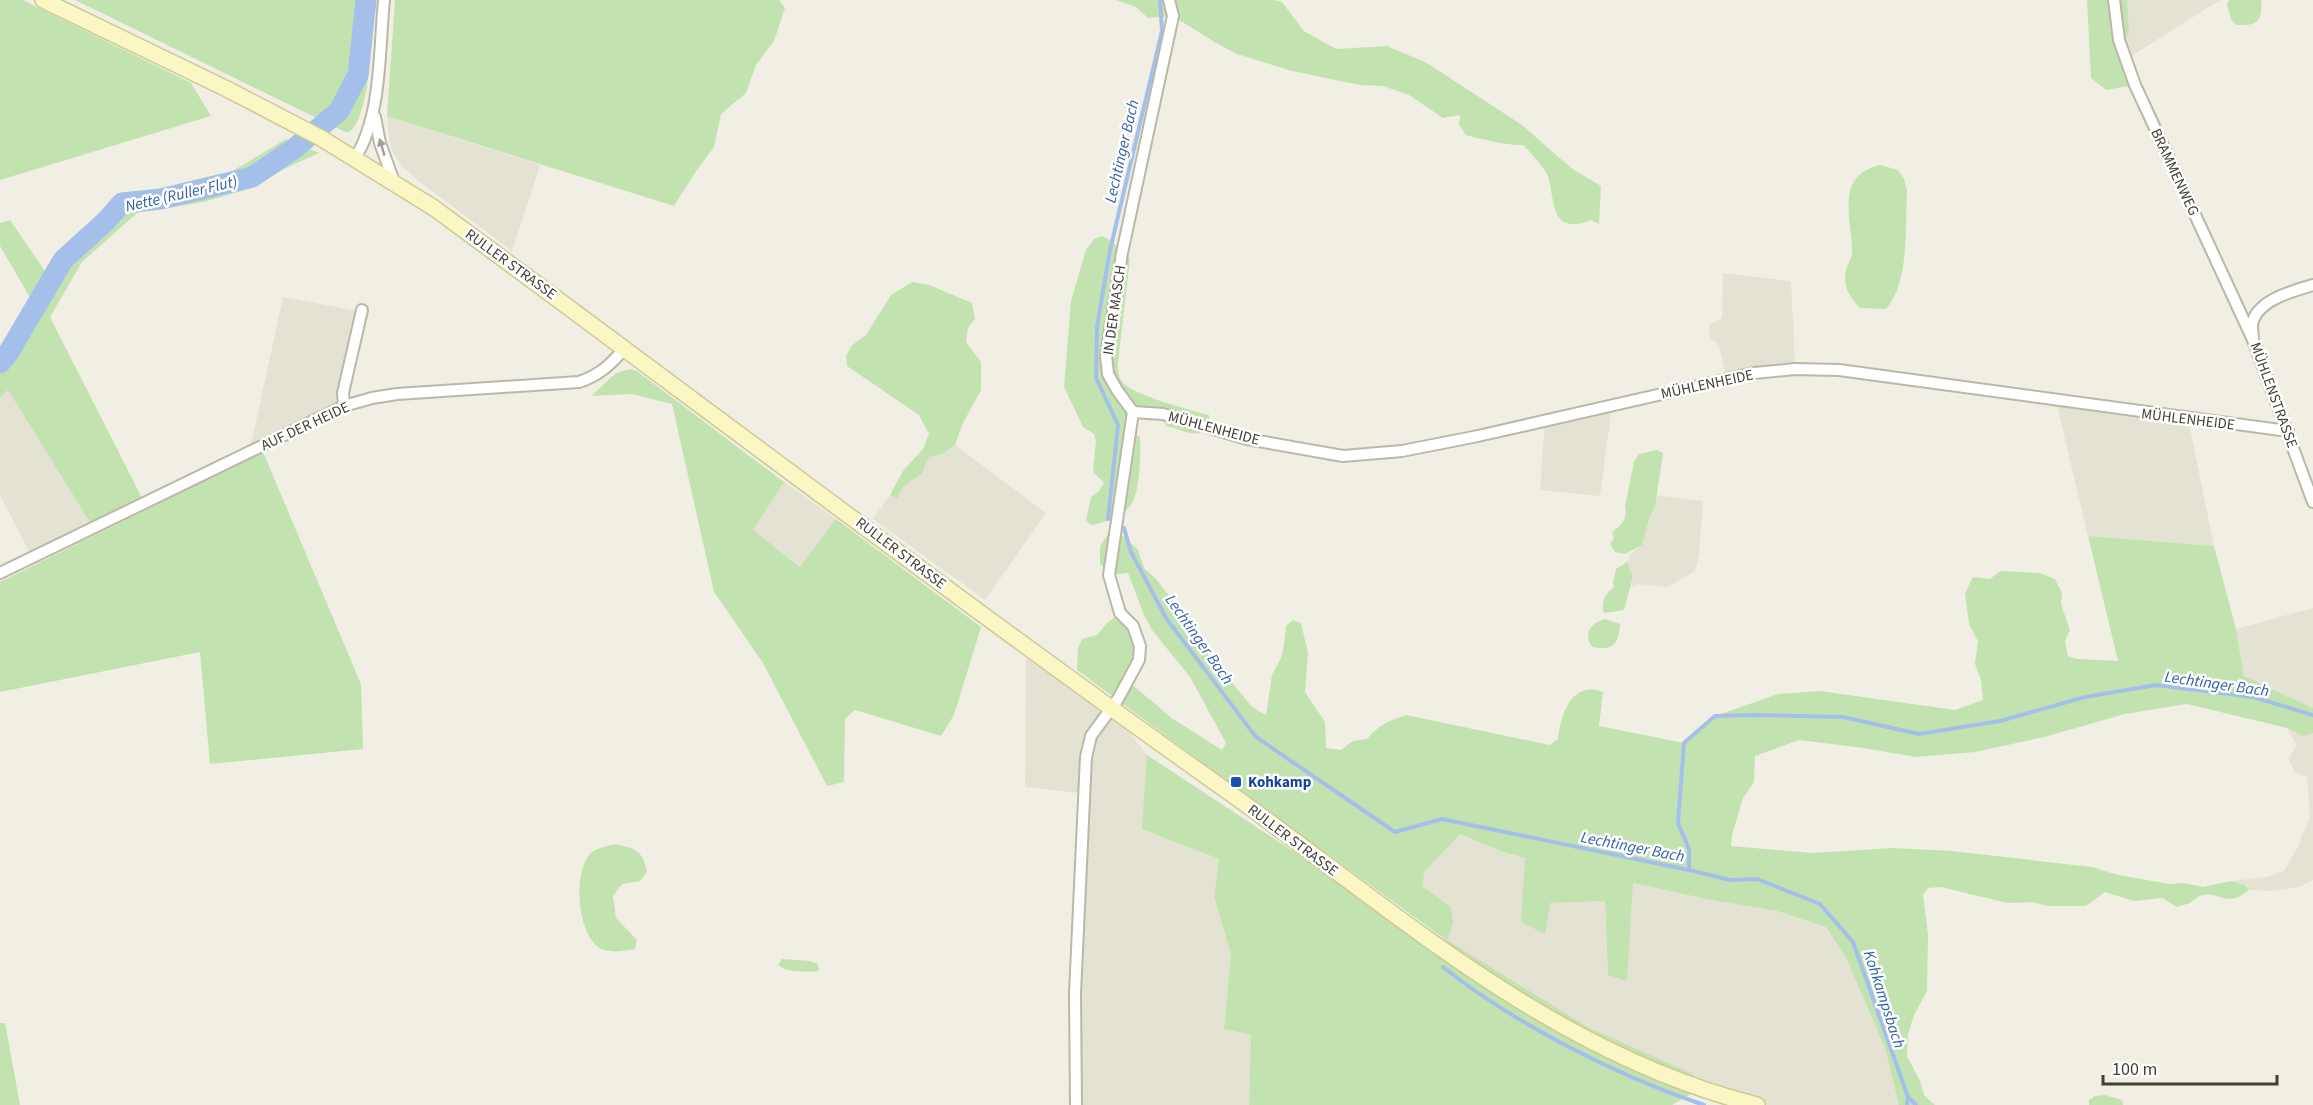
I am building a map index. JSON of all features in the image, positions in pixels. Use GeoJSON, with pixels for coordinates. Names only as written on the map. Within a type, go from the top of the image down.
{"type":"FeatureCollection","features":[{"type":"Feature","properties":{"kind":"main road","name":"RULLER STRASSE"},"geometry":{"type":"LineString","coordinates":[[43,0],[295,124],[355,158],[434,208],[1412,929],[1531,1008],[1576,1034],[1662,1074],[1757,1105]]}},
{"type":"Feature","properties":{"kind":"street"},"geometry":{"type":"LineString","coordinates":[[355,158],[370,130],[374,111],[384,0]]}},
{"type":"Feature","properties":{"kind":"street","name":"IN DER MASCH"},"geometry":{"type":"LineString","coordinates":[[1133,412],[1108,374],[1106,356],[1122,252],[1173,16],[1169,0]]}},
{"type":"Feature","properties":{"kind":"street","name":"BRAMMENWEG"},"geometry":{"type":"LineString","coordinates":[[2114,0],[2118,40],[2135,85],[2253,340]]}},
{"type":"Feature","properties":{"kind":"street"},"geometry":{"type":"LineString","coordinates":[[374,111],[380,143],[394,182]]}},
{"type":"Feature","properties":{"kind":"street","name":"MÜHLENSTRASSE"},"geometry":{"type":"LineString","coordinates":[[2313,285],[2270,302],[2260,311],[2252,324],[2253,340],[2313,502]]}},
{"type":"Feature","properties":{"kind":"street"},"geometry":{"type":"LineString","coordinates":[[344,406],[344,393],[362,310]]}},
{"type":"Feature","properties":{"kind":"street","name":"AUF DER HEIDE"},"geometry":{"type":"LineString","coordinates":[[0,573],[344,406],[396,394],[579,382],[596,377],[625,348]]}},
{"type":"Feature","properties":{"kind":"street","name":"MÜHLENHEIDE"},"geometry":{"type":"LineString","coordinates":[[1133,412],[1163,414],[1247,439],[1343,456],[1402,451],[1434,445],[1726,378],[1796,369],[1839,370],[2288,431]]}},
{"type":"Feature","properties":{"kind":"street"},"geometry":{"type":"LineString","coordinates":[[1076,1105],[1075,993],[1086,757],[1090,736],[1129,682],[1139,660],[1140,646],[1133,626],[1120,613],[1109,575],[1133,412]]}},
{"type":"Feature","properties":{"kind":"shaded area"},"geometry":{"type":"Polygon","coordinates":[[[2114,0],[2220,0],[2125,60],[2114,0]]]}},
{"type":"Feature","properties":{"kind":"shaded area"},"geometry":{"type":"Polygon","coordinates":[[[387,116],[540,165],[512,251],[416,179],[401,165],[393,153],[389,139],[387,116]]]}},
{"type":"Feature","properties":{"kind":"shaded area"},"geometry":{"type":"Polygon","coordinates":[[[1723,273],[1791,281],[1795,369],[1726,378],[1719,345],[1710,338],[1709,325],[1722,318],[1723,273]]]}},
{"type":"Feature","properties":{"kind":"shaded area"},"geometry":{"type":"Polygon","coordinates":[[[283,297],[358,311],[336,404],[251,445],[283,297]]]}},
{"type":"Feature","properties":{"kind":"shaded area"},"geometry":{"type":"Polygon","coordinates":[[[8,390],[91,524],[30,553],[0,495],[0,398],[8,390]]]}},
{"type":"Feature","properties":{"kind":"shaded area"},"geometry":{"type":"Polygon","coordinates":[[[2056,401],[2188,419],[2214,546],[2088,536],[2056,401]]]}},
{"type":"Feature","properties":{"kind":"shaded area"},"geometry":{"type":"Polygon","coordinates":[[[1612,405],[1600,496],[1540,490],[1545,420],[1612,405]]]}},
{"type":"Feature","properties":{"kind":"shaded area"},"geometry":{"type":"Polygon","coordinates":[[[955,445],[1046,513],[985,600],[873,519],[890,495],[897,497],[904,486],[925,467],[929,457],[944,453],[955,445]]]}},
{"type":"Feature","properties":{"kind":"shaded area"},"geometry":{"type":"Polygon","coordinates":[[[784,482],[836,519],[801,567],[752,530],[784,482]]]}},
{"type":"Feature","properties":{"kind":"shaded area"},"geometry":{"type":"Polygon","coordinates":[[[1656,495],[1703,501],[1699,554],[1695,571],[1667,587],[1638,584],[1631,588],[1633,577],[1627,562],[1632,553],[1642,545],[1650,516],[1655,507],[1656,495]]]}},
{"type":"Feature","properties":{"kind":"shaded area"},"geometry":{"type":"Polygon","coordinates":[[[2313,608],[2313,708],[2244,676],[2236,629],[2313,608]]]}},
{"type":"Feature","properties":{"kind":"shaded area"},"geometry":{"type":"Polygon","coordinates":[[[1026,658],[1110,708],[1147,755],[1143,829],[1219,859],[1214,896],[1231,953],[1224,1029],[1251,1035],[1249,1105],[1076,1105],[1079,793],[1025,787],[1026,658]]]}},
{"type":"Feature","properties":{"kind":"shaded area"},"geometry":{"type":"Polygon","coordinates":[[[2287,728],[2303,736],[2313,733],[2313,880],[2299,887],[2271,891],[2249,890],[2245,885],[2231,881],[2267,877],[2284,871],[2298,847],[2310,816],[2307,777],[2295,772],[2288,759],[2297,745],[2287,728]]]}},
{"type":"Feature","properties":{"kind":"shaded area"},"geometry":{"type":"Polygon","coordinates":[[[1459,834],[1500,851],[1525,858],[1550,903],[1605,901],[1608,975],[1626,980],[1632,883],[1777,911],[1826,927],[1846,958],[1885,1048],[1899,1105],[1757,1105],[1701,1088],[1442,951],[1453,923],[1423,887],[1424,872],[1459,834]]]}},
{"type":"Feature","properties":{"kind":"green space"},"geometry":{"type":"Polygon","coordinates":[[[0,0],[23,0],[191,83],[211,116],[0,180],[0,0]]]}},
{"type":"Feature","properties":{"kind":"green space"},"geometry":{"type":"Polygon","coordinates":[[[75,0],[375,0],[369,71],[362,110],[356,124],[349,132],[345,132],[75,0]]]}},
{"type":"Feature","properties":{"kind":"green space"},"geometry":{"type":"Polygon","coordinates":[[[395,0],[779,0],[785,8],[774,41],[756,65],[746,93],[721,114],[714,147],[674,206],[387,116],[395,0]]]}},
{"type":"Feature","properties":{"kind":"green space"},"geometry":{"type":"Polygon","coordinates":[[[1116,0],[1274,0],[1282,2],[1304,31],[1336,49],[1387,46],[1427,63],[1522,125],[1571,168],[1601,186],[1599,224],[1591,220],[1577,224],[1567,223],[1560,219],[1553,203],[1547,174],[1526,148],[1523,145],[1466,135],[1459,125],[1460,115],[1443,118],[1409,95],[1383,86],[1360,85],[1292,71],[1237,54],[1173,16],[1148,18],[1136,7],[1116,0]]]}},
{"type":"Feature","properties":{"kind":"green space"},"geometry":{"type":"Polygon","coordinates":[[[2087,0],[2127,0],[2129,33],[2120,46],[2135,85],[2106,90],[2091,78],[2087,0]]]}},
{"type":"Feature","properties":{"kind":"green space"},"geometry":{"type":"Polygon","coordinates":[[[2229,0],[2261,0],[2260,18],[2249,25],[2236,25],[2231,19],[2227,5],[2229,0]]]}},
{"type":"Feature","properties":{"kind":"green space"},"geometry":{"type":"Polygon","coordinates":[[[286,139],[319,153],[249,189],[203,202],[137,213],[82,262],[50,317],[143,500],[91,524],[8,390],[0,398],[0,346],[32,301],[0,246],[0,223],[10,220],[51,280],[63,260],[106,221],[122,203],[180,188],[213,183],[286,139]]]}},
{"type":"Feature","properties":{"kind":"green space"},"geometry":{"type":"Polygon","coordinates":[[[1880,165],[1898,170],[1907,190],[1903,269],[1894,298],[1886,309],[1860,308],[1850,295],[1845,281],[1852,252],[1849,200],[1856,178],[1880,165]]]}},
{"type":"Feature","properties":{"kind":"green space"},"geometry":{"type":"Polygon","coordinates":[[[1102,236],[1110,240],[1130,259],[1118,362],[1121,379],[1124,384],[1140,393],[1209,415],[1210,428],[1199,433],[1188,433],[1166,426],[1163,414],[1133,412],[1130,431],[1140,437],[1139,471],[1135,497],[1129,508],[1119,515],[1108,521],[1091,525],[1086,520],[1091,497],[1104,483],[1093,472],[1096,441],[1094,434],[1083,427],[1064,387],[1071,301],[1086,250],[1094,239],[1102,236]]]}},
{"type":"Feature","properties":{"kind":"green space"},"geometry":{"type":"Polygon","coordinates":[[[912,282],[929,285],[972,303],[975,319],[968,328],[966,342],[981,362],[981,390],[963,423],[955,445],[944,453],[929,457],[922,473],[904,486],[897,498],[890,495],[903,471],[923,449],[929,434],[919,415],[847,366],[846,356],[851,346],[866,335],[891,295],[912,282]]]}},
{"type":"Feature","properties":{"kind":"green space"},"geometry":{"type":"Polygon","coordinates":[[[630,369],[637,371],[784,482],[753,530],[800,567],[836,519],[981,627],[954,715],[941,736],[855,710],[845,719],[844,782],[827,786],[763,663],[714,592],[672,404],[631,394],[591,396],[616,373],[630,369]]]}},
{"type":"Feature","properties":{"kind":"green space"},"geometry":{"type":"Polygon","coordinates":[[[1657,450],[1663,453],[1655,507],[1650,516],[1642,545],[1625,554],[1615,552],[1610,544],[1614,538],[1612,532],[1625,518],[1625,506],[1634,462],[1639,454],[1657,450]]]}},
{"type":"Feature","properties":{"kind":"green space"},"geometry":{"type":"Polygon","coordinates":[[[263,452],[361,684],[363,749],[210,764],[200,652],[0,692],[0,582],[263,452]]]}},
{"type":"Feature","properties":{"kind":"green space"},"geometry":{"type":"Polygon","coordinates":[[[1110,531],[1125,537],[1138,550],[1144,568],[1156,579],[1181,611],[1189,629],[1204,649],[1252,707],[1266,715],[1272,675],[1281,658],[1286,626],[1293,620],[1301,623],[1308,653],[1305,692],[1325,722],[1326,748],[1341,750],[1353,741],[1367,739],[1384,724],[1406,715],[1550,745],[1558,739],[1562,719],[1570,701],[1583,691],[1592,690],[1603,692],[1599,726],[1684,743],[1715,716],[1778,694],[1820,691],[1955,710],[1983,700],[1981,680],[1975,664],[1978,641],[1969,624],[1965,593],[1973,577],[1990,579],[2000,571],[2040,573],[2055,579],[2062,593],[2061,604],[2070,630],[2065,641],[2068,656],[2077,659],[2118,661],[2088,536],[2214,546],[2236,629],[2244,676],[2313,708],[2313,733],[2303,736],[2287,728],[2187,704],[2125,714],[2044,737],[1975,752],[1916,757],[1799,740],[1755,756],[1754,782],[1743,798],[1731,846],[1812,853],[1893,848],[1952,851],[2092,867],[2118,875],[2170,884],[2184,883],[2203,887],[2231,881],[2245,885],[2249,890],[2241,896],[2228,899],[2213,895],[2199,896],[2177,907],[2162,898],[2134,901],[2105,892],[2086,906],[2048,906],[2032,902],[2007,903],[1941,887],[1928,888],[1923,895],[1928,934],[1927,991],[1914,1015],[1908,1034],[1907,1056],[1920,1081],[1924,1095],[1935,1105],[1899,1105],[1885,1048],[1846,958],[1826,927],[1777,911],[1633,883],[1627,981],[1608,975],[1605,901],[1550,903],[1545,934],[1521,922],[1525,858],[1500,851],[1460,834],[1424,872],[1423,887],[1451,907],[1453,923],[1447,940],[1589,1028],[1693,1074],[1701,1088],[1672,1105],[1249,1105],[1251,1035],[1224,1029],[1231,954],[1214,896],[1219,859],[1142,829],[1147,755],[1443,950],[1446,940],[1077,670],[1078,648],[1082,639],[1097,635],[1120,613],[1140,646],[1129,682],[1173,719],[1222,750],[1226,743],[1190,677],[1152,630],[1128,573],[1109,575],[1100,563],[1100,546],[1110,531]]]}},
{"type":"Feature","properties":{"kind":"green space"},"geometry":{"type":"Polygon","coordinates":[[[1627,562],[1633,577],[1624,610],[1604,613],[1603,602],[1614,587],[1616,569],[1627,562]]]}},
{"type":"Feature","properties":{"kind":"green space"},"geometry":{"type":"Polygon","coordinates":[[[1605,619],[1620,624],[1616,642],[1605,648],[1592,647],[1588,638],[1589,630],[1595,623],[1605,619]]]}},
{"type":"Feature","properties":{"kind":"green space"},"geometry":{"type":"Polygon","coordinates":[[[614,844],[637,851],[643,859],[647,872],[640,881],[622,884],[613,896],[616,918],[637,940],[635,949],[606,951],[598,947],[585,928],[580,886],[582,872],[592,852],[614,844]]]}},
{"type":"Feature","properties":{"kind":"green space"},"geometry":{"type":"Polygon","coordinates":[[[782,959],[811,961],[818,964],[819,971],[803,972],[782,968],[778,965],[782,959]]]}},
{"type":"Feature","properties":{"kind":"green space"},"geometry":{"type":"Polygon","coordinates":[[[0,1023],[5,1023],[20,1105],[0,1105],[0,1023]]]}},
{"type":"Feature","properties":{"kind":"green space"},"geometry":{"type":"Polygon","coordinates":[[[2105,1095],[2122,1100],[2123,1105],[2089,1105],[2089,1100],[2095,1096],[2105,1095]]]}},
{"type":"Feature","properties":{"kind":"waterway","name":"Nette (Ruller Flut)"},"geometry":{"type":"LineString","coordinates":[[0,363],[9,352],[63,260],[106,221],[122,203],[161,199],[252,177],[295,148],[339,111],[358,75],[366,0]]}},
{"type":"Feature","properties":{"kind":"waterway","name":"Lechtinger Bach"},"geometry":{"type":"LineString","coordinates":[[1108,519],[1118,425],[1096,378],[1097,327],[1110,250],[1162,31],[1160,0]]}},
{"type":"Feature","properties":{"kind":"waterway","name":"Lechtinger Bach"},"geometry":{"type":"LineString","coordinates":[[1124,528],[1131,552],[1166,618],[1256,737],[1395,832],[1442,819],[1730,880],[1757,879],[1820,904],[1853,942],[1908,1097],[1907,1105]]}},
{"type":"Feature","properties":{"kind":"waterway","name":"Lechtinger Bach"},"geometry":{"type":"LineString","coordinates":[[1689,870],[1689,849],[1678,823],[1684,743],[1715,716],[1843,717],[1919,734],[2000,721],[2085,697],[2156,685],[2253,697],[2313,715]]}},
{"type":"Feature","properties":{"kind":"waterway"},"geometry":{"type":"LineString","coordinates":[[1443,967],[1502,1009],[1602,1064],[1704,1105]]}},
{"type":"Feature","properties":{"kind":"waterway"},"geometry":{"type":"LineString","coordinates":[[1908,1097],[1916,1105]]}},
{"type":"Feature","properties":{"kind":"place","name":"Kohkamp"},"geometry":{"type":"Point","coordinates":[1236,782]}},
{"type":"Feature","properties":{"kind":"water label","name":"Kohkampsbach"},"geometry":{"type":"Point","coordinates":[1885,999]}}]}
